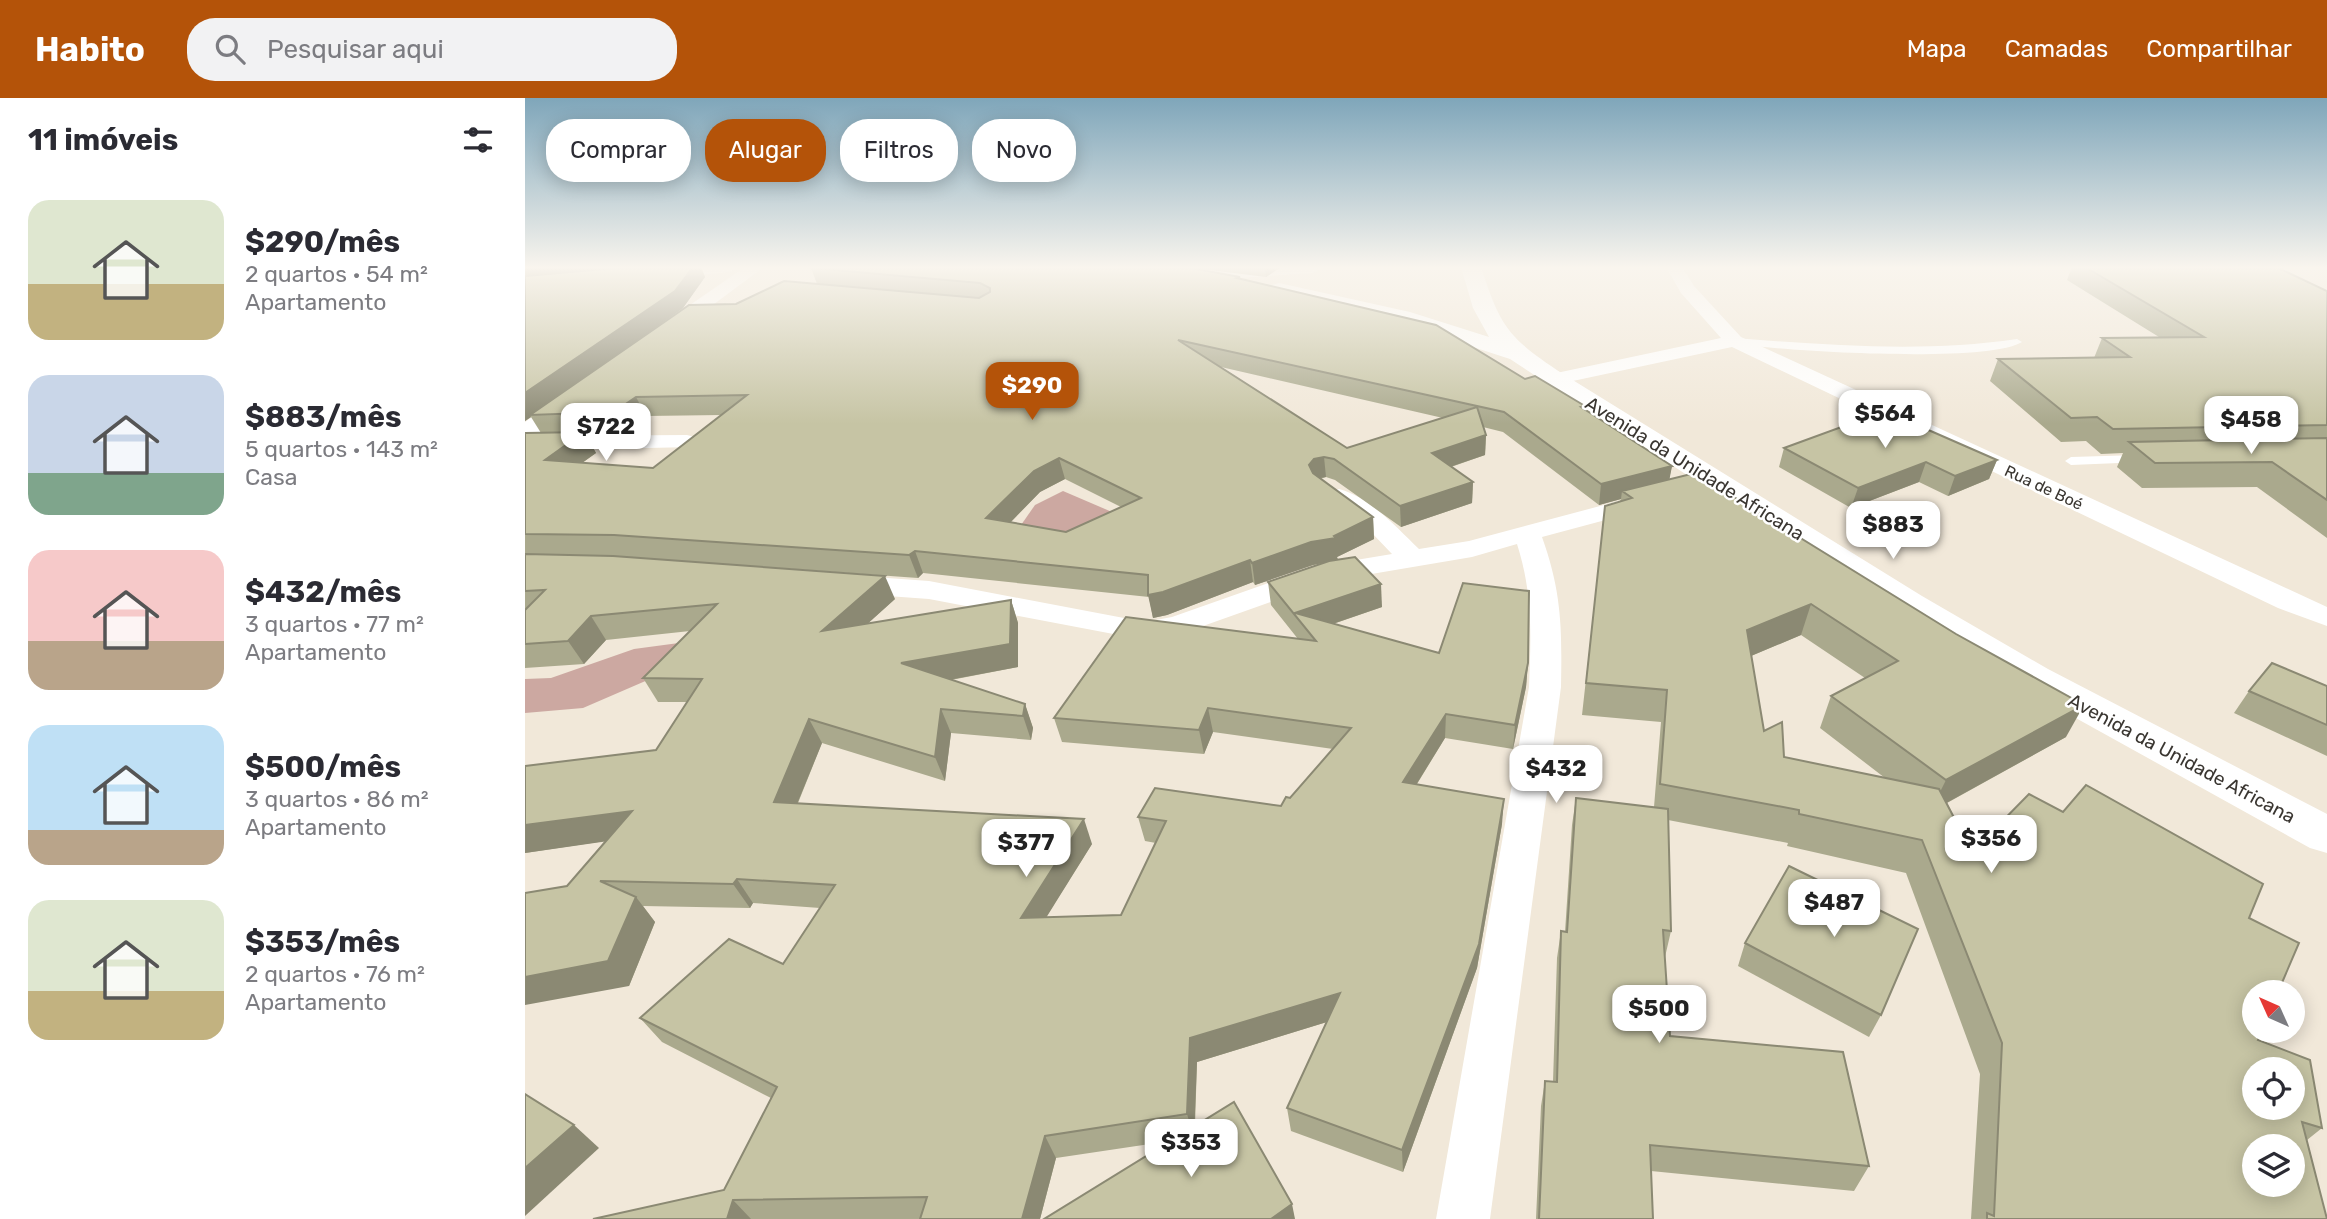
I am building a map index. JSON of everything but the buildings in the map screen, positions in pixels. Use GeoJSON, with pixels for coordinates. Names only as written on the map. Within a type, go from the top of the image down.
{"type":"FeatureCollection","features":[{"type":"Feature","properties":{"kind":"street"},"geometry":{"type":"LineString","coordinates":[[655,339],[678,319]]}},
{"type":"Feature","properties":{"kind":"street"},"geometry":{"type":"LineString","coordinates":[[1409,319],[1516,354]]}},
{"type":"Feature","properties":{"kind":"street","name":"Avenida da Unidade Africana"},"geometry":{"type":"LineString","coordinates":[[1488,319],[1496,335],[1516,354],[1909,604],[2034,678],[2327,835]]}},
{"type":"Feature","properties":{"kind":"street","name":"Rua de Boé"},"geometry":{"type":"LineString","coordinates":[[1714,319],[1734,341],[2288,602],[2327,617]]}},
{"type":"Feature","properties":{"kind":"street"},"geometry":{"type":"LineString","coordinates":[[1554,379],[1734,341]]}},
{"type":"Feature","properties":{"kind":"street"},"geometry":{"type":"LineString","coordinates":[[525,433],[590,386]]}},
{"type":"Feature","properties":{"kind":"street"},"geometry":{"type":"LineString","coordinates":[[525,445],[614,441],[687,442]]}},
{"type":"Feature","properties":{"kind":"street"},"geometry":{"type":"LineString","coordinates":[[819,582],[929,590],[1145,631],[1178,625],[1324,573],[1472,549],[1720,483]]}},
{"type":"Feature","properties":{"kind":"street"},"geometry":{"type":"LineString","coordinates":[[1325,487],[1380,526],[1413,559]]}},
{"type":"Feature","properties":{"kind":"street"},"geometry":{"type":"LineString","coordinates":[[1463,1219],[1545,687],[1547,616],[1539,568],[1527,533]]}},
{"type":"Feature","properties":{"kind":"lane"},"geometry":{"type":"LineString","coordinates":[[1734,341],[1910,352],[1975,350],[2017,342]]}},
{"type":"Feature","properties":{"kind":"lane"},"geometry":{"type":"LineString","coordinates":[[2071,461],[2152,459]]}},
{"type":"Feature","properties":{"kind":"shaded area"},"geometry":{"type":"Polygon","coordinates":[[[1063,491],[1126,518],[1084,547],[1014,535],[1035,505],[1063,491]]]}},
{"type":"Feature","properties":{"kind":"shaded area"},"geometry":{"type":"Polygon","coordinates":[[[746,634],[694,660],[583,708],[525,713],[525,679],[551,678],[634,649],[746,634]]]}}]}
